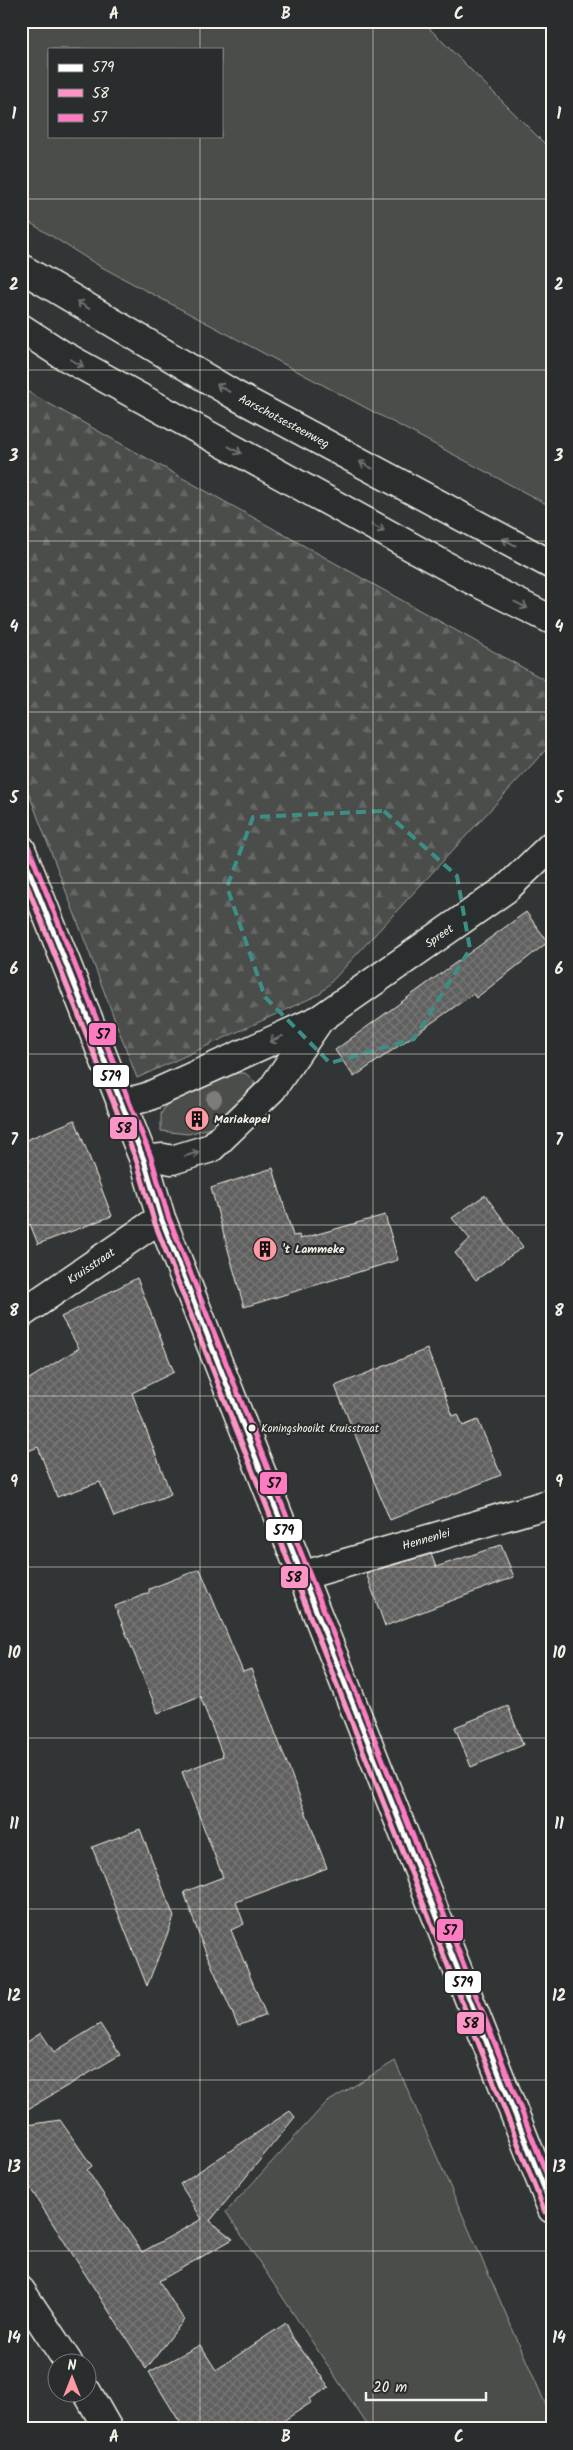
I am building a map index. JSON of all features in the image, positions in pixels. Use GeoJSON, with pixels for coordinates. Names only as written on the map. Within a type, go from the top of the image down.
{"type":"FeatureCollection","features":[{"type":"Feature","properties":{"kind":"street","name":"Aarschotsesteenweg"},"geometry":{"type":"LineString","coordinates":[[21,268],[233,394],[552,565]]}},
{"type":"Feature","properties":{"kind":"street"},"geometry":{"type":"LineString","coordinates":[[21,328],[62,354],[468,578],[552,620]]}},
{"type":"Feature","properties":{"kind":"street","name":"Spreet"},"geometry":{"type":"LineString","coordinates":[[121,1104],[147,1096],[320,1019],[506,889],[552,845]]}},
{"type":"Feature","properties":{"kind":"street"},"geometry":{"type":"LineString","coordinates":[[21,849],[144,1160],[162,1218],[301,1576],[552,2209]]}},
{"type":"Feature","properties":{"kind":"street","name":"Spreet"},"geometry":{"type":"LineString","coordinates":[[144,1160],[163,1158],[172,1160],[211,1148],[272,1089],[320,1019]]}},
{"type":"Feature","properties":{"kind":"street","name":"Kruisstraat"},"geometry":{"type":"LineString","coordinates":[[21,1314],[162,1218]]}},
{"type":"Feature","properties":{"kind":"street","name":"Hennenlei"},"geometry":{"type":"LineString","coordinates":[[301,1576],[552,1503]]}},
{"type":"Feature","properties":{"kind":"street"},"geometry":{"type":"LineString","coordinates":[[21,2291],[61,2352]]}},
{"type":"Feature","properties":{"kind":"street"},"geometry":{"type":"LineString","coordinates":[[93,2402],[108,2429]]}},
{"type":"Feature","properties":{"kind":"highlighted area"},"geometry":{"type":"Polygon","coordinates":[[[384,811],[457,876],[470,949],[414,1039],[330,1063],[265,997],[227,887],[253,817],[384,811]]]}},
{"type":"Feature","properties":{"kind":"green space"},"geometry":{"type":"Polygon","coordinates":[[[21,21],[422,21],[552,151],[552,507],[96,264],[21,217],[21,21]]]}},
{"type":"Feature","properties":{"kind":"green space"},"geometry":{"type":"Polygon","coordinates":[[[21,388],[552,684],[552,743],[320,994],[137,1078],[21,773],[21,388]]]}},
{"type":"Feature","properties":{"kind":"green space"},"geometry":{"type":"Polygon","coordinates":[[[231,1073],[245,1073],[254,1081],[254,1090],[217,1126],[188,1134],[161,1131],[161,1114],[172,1095],[231,1073]]]}},
{"type":"Feature","properties":{"kind":"green space"},"geometry":{"type":"Polygon","coordinates":[[[395,2061],[552,2419],[552,2429],[364,2429],[368,2426],[226,2212],[326,2103],[395,2061]]]}},
{"type":"Feature","properties":{"kind":"building"},"geometry":{"type":"Polygon","coordinates":[[[526,912],[548,942],[476,998],[473,994],[354,1077],[335,1050],[526,912]]]}},
{"type":"Feature","properties":{"kind":"building"},"geometry":{"type":"Polygon","coordinates":[[[75,1120],[112,1216],[38,1244],[30,1224],[21,1227],[21,1142],[75,1120]]]}},
{"type":"Feature","properties":{"kind":"building","name":"'t Lammeke"},"geometry":{"type":"Polygon","coordinates":[[[273,1168],[293,1236],[299,1235],[300,1239],[385,1215],[398,1260],[244,1307],[211,1188],[273,1168]]]}},
{"type":"Feature","properties":{"kind":"building"},"geometry":{"type":"Polygon","coordinates":[[[485,1195],[523,1247],[476,1280],[455,1253],[470,1239],[452,1218],[485,1195]]]}},
{"type":"Feature","properties":{"kind":"building"},"geometry":{"type":"Polygon","coordinates":[[[137,1278],[174,1372],[132,1393],[171,1494],[114,1517],[100,1482],[57,1497],[38,1447],[21,1454],[21,1384],[79,1348],[61,1317],[137,1278]]]}},
{"type":"Feature","properties":{"kind":"building"},"geometry":{"type":"Polygon","coordinates":[[[427,1349],[453,1416],[458,1414],[463,1426],[478,1420],[501,1475],[390,1520],[335,1386],[427,1349]]]}},
{"type":"Feature","properties":{"kind":"building"},"geometry":{"type":"Polygon","coordinates":[[[501,1545],[514,1577],[385,1626],[366,1573],[431,1554],[436,1567],[501,1545]]]}},
{"type":"Feature","properties":{"kind":"building"},"geometry":{"type":"Polygon","coordinates":[[[200,1569],[243,1672],[251,1669],[327,1868],[236,1902],[244,1924],[231,1930],[266,2015],[238,2026],[201,1941],[184,1892],[223,1877],[182,1772],[223,1756],[200,1696],[158,1713],[115,1606],[149,1593],[149,1589],[200,1569]]]}},
{"type":"Feature","properties":{"kind":"building"},"geometry":{"type":"Polygon","coordinates":[[[508,1706],[523,1745],[471,1767],[455,1727],[508,1706]]]}},
{"type":"Feature","properties":{"kind":"building"},"geometry":{"type":"Polygon","coordinates":[[[140,1829],[174,1917],[147,1986],[92,1847],[140,1829]]]}},
{"type":"Feature","properties":{"kind":"building"},"geometry":{"type":"Polygon","coordinates":[[[100,2024],[120,2055],[21,2113],[21,2046],[41,2033],[54,2052],[100,2024]]]}},
{"type":"Feature","properties":{"kind":"building"},"geometry":{"type":"Polygon","coordinates":[[[290,2111],[295,2117],[210,2221],[233,2239],[159,2281],[184,2320],[146,2369],[21,2174],[21,2126],[60,2120],[92,2166],[87,2170],[142,2252],[202,2219],[180,2184],[290,2111]]]}},
{"type":"Feature","properties":{"kind":"building"},"geometry":{"type":"Polygon","coordinates":[[[286,2323],[293,2338],[329,2387],[310,2399],[312,2402],[271,2429],[184,2429],[149,2372],[200,2345],[216,2370],[286,2323]]]}},
{"type":"Feature","properties":{"kind":"transit line","name":"57"},"geometry":{"type":"LineString","coordinates":[[28,846],[151,1157],[168,1216],[552,2188]]}},
{"type":"Feature","properties":{"kind":"transit line","name":"579"},"geometry":{"type":"LineString","coordinates":[[21,850],[144,1160],[161,1218],[552,2208]]}},
{"type":"Feature","properties":{"kind":"transit line","name":"58"},"geometry":{"type":"LineString","coordinates":[[21,870],[137,1162],[154,1221],[545,2212]]}},
{"type":"Feature","properties":{"kind":"place","name":"Mariakapel"},"geometry":{"type":"Point","coordinates":[197,1119]}},
{"type":"Feature","properties":{"kind":"place","name":"'t Lammeke"},"geometry":{"type":"Point","coordinates":[265,1249]}},
{"type":"Feature","properties":{"kind":"place","name":"Koningshooikt Kruisstraat"},"geometry":{"type":"Point","coordinates":[252,1428]}}]}
